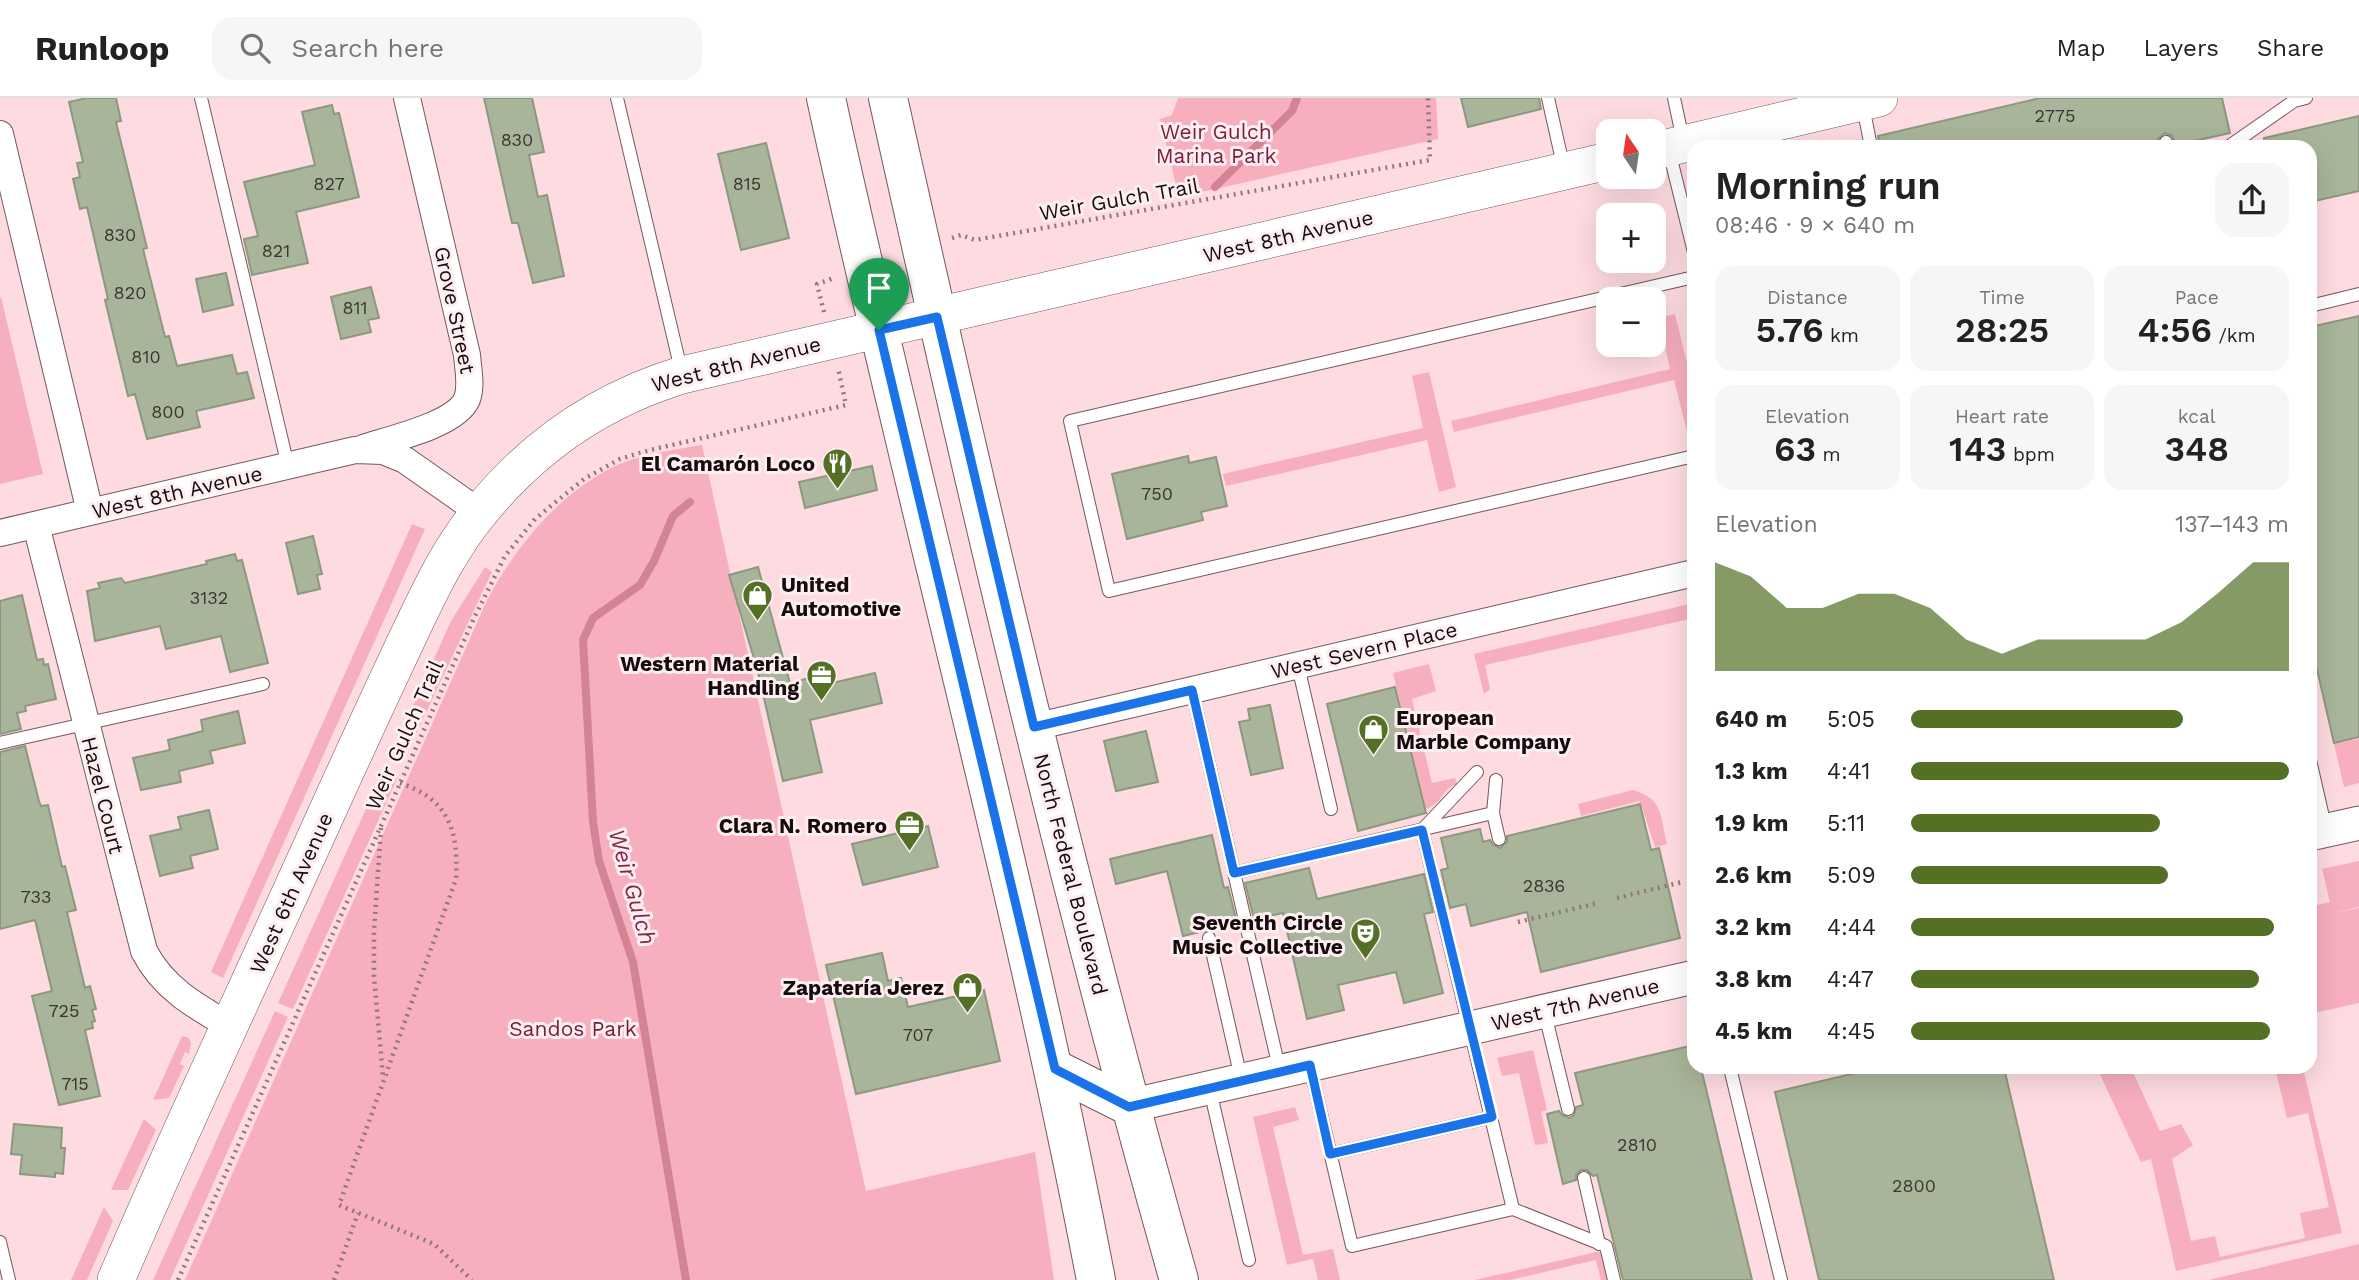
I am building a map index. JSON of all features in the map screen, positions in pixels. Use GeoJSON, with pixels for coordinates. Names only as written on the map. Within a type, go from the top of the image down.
{"type":"FeatureCollection","features":[{"type":"Feature","properties":{"kind":"main road"},"geometry":{"type":"LineString","coordinates":[[826,98],[1055,1069],[1096,1280]]}},
{"type":"Feature","properties":{"kind":"main road","name":"North Federal Boulevard"},"geometry":{"type":"LineString","coordinates":[[888,98],[1034,727],[1129,1107],[1179,1280]]}},
{"type":"Feature","properties":{"kind":"main road"},"geometry":{"type":"LineString","coordinates":[[1699,140],[1870,100]]}},
{"type":"Feature","properties":{"kind":"main road"},"geometry":{"type":"LineString","coordinates":[[1669,147],[1687,143]]}},
{"type":"Feature","properties":{"kind":"main road","name":"West 8th Avenue"},"geometry":{"type":"LineString","coordinates":[[479,512],[539,452],[592,411],[652,384],[1596,164]]}},
{"type":"Feature","properties":{"kind":"main road","name":"West 6th Avenue"},"geometry":{"type":"LineString","coordinates":[[116,1280],[415,622],[442,569],[479,512]]}},
{"type":"Feature","properties":{"kind":"main road"},"geometry":{"type":"LineString","coordinates":[[1055,1069],[1129,1107]]}},
{"type":"Feature","properties":{"kind":"street","name":"Grove Street"},"geometry":{"type":"LineString","coordinates":[[355,450],[448,419],[458,413],[466,402],[469,391],[467,355],[407,98]]}},
{"type":"Feature","properties":{"kind":"street"},"geometry":{"type":"LineString","coordinates":[[0,134],[89,512]]}},
{"type":"Feature","properties":{"kind":"street","name":"West 8th Avenue"},"geometry":{"type":"LineString","coordinates":[[0,533],[355,450],[383,451],[405,460],[479,512]]}},
{"type":"Feature","properties":{"kind":"street","name":"Hazel Court"},"geometry":{"type":"LineString","coordinates":[[36,525],[144,951],[153,969],[179,995],[230,1026]]}},
{"type":"Feature","properties":{"kind":"street","name":"West Severn Place"},"geometry":{"type":"LineString","coordinates":[[1034,727],[1687,575]]}},
{"type":"Feature","properties":{"kind":"street"},"geometry":{"type":"LineString","coordinates":[[2318,832],[2359,823]]}},
{"type":"Feature","properties":{"kind":"street","name":"West 7th Avenue"},"geometry":{"type":"LineString","coordinates":[[1129,1107],[1687,979]]}},
{"type":"Feature","properties":{"kind":"lane"},"geometry":{"type":"LineString","coordinates":[[201,98],[288,466]]}},
{"type":"Feature","properties":{"kind":"lane"},"geometry":{"type":"LineString","coordinates":[[617,98],[682,375]]}},
{"type":"Feature","properties":{"kind":"lane"},"geometry":{"type":"LineString","coordinates":[[1548,98],[1565,172]]}},
{"type":"Feature","properties":{"kind":"lane"},"geometry":{"type":"LineString","coordinates":[[1674,98],[1669,147],[1687,223]]}},
{"type":"Feature","properties":{"kind":"lane"},"geometry":{"type":"LineString","coordinates":[[2238,140],[2294,101],[2306,98]]}},
{"type":"Feature","properties":{"kind":"lane"},"geometry":{"type":"LineString","coordinates":[[1870,100],[1871,140]]}},
{"type":"Feature","properties":{"kind":"lane"},"geometry":{"type":"LineString","coordinates":[[1687,279],[1070,421],[1110,591],[1687,458]]}},
{"type":"Feature","properties":{"kind":"lane"},"geometry":{"type":"LineString","coordinates":[[2317,304],[2359,295]]}},
{"type":"Feature","properties":{"kind":"lane"},"geometry":{"type":"LineString","coordinates":[[1298,666],[1331,809]]}},
{"type":"Feature","properties":{"kind":"lane"},"geometry":{"type":"LineString","coordinates":[[0,743],[263,684]]}},
{"type":"Feature","properties":{"kind":"lane"},"geometry":{"type":"LineString","coordinates":[[1192,690],[1234,873],[1295,1069],[1330,1154],[1352,1246],[1513,1209],[1606,1246],[1614,1280]]}},
{"type":"Feature","properties":{"kind":"lane"},"geometry":{"type":"LineString","coordinates":[[1422,830],[1477,772]]}},
{"type":"Feature","properties":{"kind":"lane"},"geometry":{"type":"LineString","coordinates":[[1496,780],[1493,813],[1499,839]]}},
{"type":"Feature","properties":{"kind":"lane"},"geometry":{"type":"LineString","coordinates":[[1234,873],[1493,813]]}},
{"type":"Feature","properties":{"kind":"lane"},"geometry":{"type":"LineString","coordinates":[[1422,830],[1513,1209]]}},
{"type":"Feature","properties":{"kind":"lane"},"geometry":{"type":"LineString","coordinates":[[1209,938],[1250,1260]]}},
{"type":"Feature","properties":{"kind":"lane"},"geometry":{"type":"LineString","coordinates":[[1545,1011],[1567,1109]]}},
{"type":"Feature","properties":{"kind":"lane"},"geometry":{"type":"LineString","coordinates":[[1731,1074],[1781,1280]]}},
{"type":"Feature","properties":{"kind":"lane"},"geometry":{"type":"LineString","coordinates":[[1330,1154],[1492,1117]]}},
{"type":"Feature","properties":{"kind":"lane"},"geometry":{"type":"LineString","coordinates":[[1584,1178],[1599,1244]]}},
{"type":"Feature","properties":{"kind":"lane"},"geometry":{"type":"LineString","coordinates":[[0,1242],[9,1280]]}},
{"type":"Feature","properties":{"kind":"path","name":"Weir Gulch Trail"},"geometry":{"type":"LineString","coordinates":[[961,235],[975,240],[1430,160],[1428,98]]}},
{"type":"Feature","properties":{"kind":"path"},"geometry":{"type":"LineString","coordinates":[[817,284],[834,278]]}},
{"type":"Feature","properties":{"kind":"path","name":"Weir Gulch Trail"},"geometry":{"type":"LineString","coordinates":[[178,1280],[497,570],[536,519],[584,479],[620,459],[846,405]]}},
{"type":"Feature","properties":{"kind":"path"},"geometry":{"type":"LineString","coordinates":[[400,783],[433,798],[444,811],[458,855],[456,878],[339,1205],[434,1244],[472,1280]]}},
{"type":"Feature","properties":{"kind":"path"},"geometry":{"type":"LineString","coordinates":[[382,823],[374,964],[384,1081]]}},
{"type":"Feature","properties":{"kind":"path"},"geometry":{"type":"LineString","coordinates":[[1618,898],[1682,882]]}},
{"type":"Feature","properties":{"kind":"path"},"geometry":{"type":"LineString","coordinates":[[1518,922],[1598,903]]}},
{"type":"Feature","properties":{"kind":"path"},"geometry":{"type":"LineString","coordinates":[[334,1280],[358,1213]]}},
{"type":"Feature","properties":{"kind":"green space","name":"Weir Gulch Marina Park"},"geometry":{"type":"Polygon","coordinates":[[[1178,98],[1436,98],[1438,139],[1179,197],[1160,119],[1172,115],[1178,98]]]}},
{"type":"Feature","properties":{"kind":"green space"},"geometry":{"type":"Polygon","coordinates":[[[0,298],[43,474],[0,484],[0,298]]]}},
{"type":"Feature","properties":{"kind":"green space"},"geometry":{"type":"Polygon","coordinates":[[[1675,314],[1687,363],[1687,431],[1674,380],[1454,432],[1451,421],[1670,369],[1666,350],[1666,316],[1675,314]]]}},
{"type":"Feature","properties":{"kind":"green space"},"geometry":{"type":"Polygon","coordinates":[[[1429,372],[1456,487],[1439,492],[1427,440],[1226,486],[1223,474],[1423,428],[1412,376],[1429,372]]]}},
{"type":"Feature","properties":{"kind":"green space","name":"Sandos Park"},"geometry":{"type":"Polygon","coordinates":[[[702,445],[866,1191],[1035,1152],[1054,1280],[185,1280],[488,598],[500,578],[541,523],[574,492],[593,479],[634,459],[702,445]]]}},
{"type":"Feature","properties":{"kind":"green space"},"geometry":{"type":"Polygon","coordinates":[[[412,524],[425,529],[223,978],[211,972],[412,524]]]}},
{"type":"Feature","properties":{"kind":"green space"},"geometry":{"type":"Polygon","coordinates":[[[485,567],[492,572],[415,736],[408,717],[451,621],[485,567]]]}},
{"type":"Feature","properties":{"kind":"green space"},"geometry":{"type":"Polygon","coordinates":[[[1687,605],[1687,620],[1485,665],[1490,689],[1484,694],[1474,654],[1687,605]]]}},
{"type":"Feature","properties":{"kind":"green space"},"geometry":{"type":"Polygon","coordinates":[[[1429,664],[1436,691],[1412,699],[1432,783],[1455,778],[1457,784],[1448,789],[1435,804],[1425,809],[1393,673],[1429,664]]]}},
{"type":"Feature","properties":{"kind":"green space"},"geometry":{"type":"Polygon","coordinates":[[[2359,739],[2359,783],[2344,787],[2334,744],[2359,739]]]}},
{"type":"Feature","properties":{"kind":"green space"},"geometry":{"type":"Polygon","coordinates":[[[398,777],[293,1009],[278,1003],[370,800],[377,802],[382,791],[376,788],[378,784],[398,777]]]}},
{"type":"Feature","properties":{"kind":"green space"},"geometry":{"type":"Polygon","coordinates":[[[1633,790],[1656,804],[1667,844],[1655,847],[1640,801],[1581,816],[1578,804],[1633,790]]]}},
{"type":"Feature","properties":{"kind":"green space"},"geometry":{"type":"Polygon","coordinates":[[[2359,861],[2359,907],[2332,913],[2359,908],[2359,1003],[2317,1012],[2317,905],[2330,902],[2322,869],[2359,861]]]}},
{"type":"Feature","properties":{"kind":"green space"},"geometry":{"type":"Polygon","coordinates":[[[275,1011],[288,1017],[170,1280],[153,1280],[275,1011]]]}},
{"type":"Feature","properties":{"kind":"green space"},"geometry":{"type":"Polygon","coordinates":[[[182,1036],[189,1038],[191,1044],[189,1054],[185,1052],[180,1064],[184,1066],[169,1098],[153,1100],[182,1036]]]}},
{"type":"Feature","properties":{"kind":"green space"},"geometry":{"type":"Polygon","coordinates":[[[1533,1050],[1547,1110],[1541,1112],[1548,1143],[1535,1145],[1519,1073],[1502,1076],[1497,1058],[1533,1050]]]}},
{"type":"Feature","properties":{"kind":"green space"},"geometry":{"type":"Polygon","coordinates":[[[2100,1074],[2134,1074],[2160,1131],[2181,1124],[2193,1145],[2172,1159],[2191,1241],[2215,1236],[2220,1257],[2305,1238],[2300,1213],[2329,1207],[2308,1113],[2287,1118],[2276,1074],[2304,1074],[2342,1233],[2176,1271],[2151,1159],[2141,1162],[2100,1074]]]}},
{"type":"Feature","properties":{"kind":"green space"},"geometry":{"type":"Polygon","coordinates":[[[1295,1107],[1299,1120],[1273,1127],[1303,1255],[1333,1249],[1340,1280],[1318,1280],[1313,1259],[1287,1265],[1253,1117],[1295,1107]]]}},
{"type":"Feature","properties":{"kind":"green space"},"geometry":{"type":"Polygon","coordinates":[[[144,1119],[156,1130],[128,1190],[111,1190],[144,1119]]]}},
{"type":"Feature","properties":{"kind":"green space"},"geometry":{"type":"Polygon","coordinates":[[[104,1207],[113,1221],[87,1280],[71,1280],[104,1207]]]}},
{"type":"Feature","properties":{"kind":"green space"},"geometry":{"type":"Polygon","coordinates":[[[2359,1244],[2359,1280],[2209,1280],[2359,1244]]]}},
{"type":"Feature","properties":{"kind":"green space"},"geometry":{"type":"Polygon","coordinates":[[[1601,1251],[1608,1280],[1601,1280],[1596,1260],[1510,1280],[1475,1280],[1601,1251]]]}},
{"type":"Feature","properties":{"kind":"building"},"geometry":{"type":"Polygon","coordinates":[[[87,98],[116,98],[121,121],[116,122],[147,248],[143,249],[165,337],[169,336],[177,366],[232,355],[237,374],[247,372],[254,398],[196,411],[200,427],[147,439],[135,394],[128,396],[105,300],[108,299],[87,207],[80,209],[73,179],[80,177],[77,163],[83,162],[69,102],[87,98]]]}},
{"type":"Feature","properties":{"kind":"building"},"geometry":{"type":"Polygon","coordinates":[[[484,98],[532,98],[544,152],[529,155],[538,197],[547,195],[564,276],[533,283],[518,223],[512,223],[484,98]]]}},
{"type":"Feature","properties":{"kind":"building"},"geometry":{"type":"Polygon","coordinates":[[[1461,98],[1539,98],[1541,109],[1468,127],[1461,98]]]}},
{"type":"Feature","properties":{"kind":"building"},"geometry":{"type":"Polygon","coordinates":[[[2040,98],[2222,98],[2230,133],[2198,140],[2174,140],[2165,133],[2158,140],[1879,140],[1878,136],[2040,98]]]}},
{"type":"Feature","properties":{"kind":"building"},"geometry":{"type":"Polygon","coordinates":[[[332,105],[334,114],[339,113],[359,197],[296,212],[308,263],[252,275],[244,239],[258,236],[244,182],[315,165],[302,112],[332,105]]]}},
{"type":"Feature","properties":{"kind":"building"},"geometry":{"type":"Polygon","coordinates":[[[2359,116],[2359,191],[2317,200],[2317,140],[2264,138],[2359,116]]]}},
{"type":"Feature","properties":{"kind":"building"},"geometry":{"type":"Polygon","coordinates":[[[766,143],[789,238],[741,250],[718,154],[766,143]]]}},
{"type":"Feature","properties":{"kind":"building"},"geometry":{"type":"Polygon","coordinates":[[[226,273],[233,305],[203,312],[196,279],[226,273]]]}},
{"type":"Feature","properties":{"kind":"building"},"geometry":{"type":"Polygon","coordinates":[[[371,287],[379,318],[368,320],[371,332],[341,339],[331,297],[371,287]]]}},
{"type":"Feature","properties":{"kind":"building"},"geometry":{"type":"Polygon","coordinates":[[[2359,316],[2359,737],[2334,743],[2317,669],[2317,325],[2359,316]]]}},
{"type":"Feature","properties":{"kind":"building"},"geometry":{"type":"Polygon","coordinates":[[[1188,456],[1189,463],[1216,457],[1227,506],[1201,512],[1203,520],[1127,539],[1112,474],[1188,456]]]}},
{"type":"Feature","properties":{"kind":"building"},"geometry":{"type":"Polygon","coordinates":[[[872,466],[877,490],[805,508],[799,482],[872,466]]]}},
{"type":"Feature","properties":{"kind":"building"},"geometry":{"type":"Polygon","coordinates":[[[313,536],[322,574],[317,575],[320,589],[298,594],[286,543],[313,536]]]}},
{"type":"Feature","properties":{"kind":"building"},"geometry":{"type":"Polygon","coordinates":[[[235,554],[237,561],[242,560],[268,663],[230,672],[221,636],[166,649],[160,626],[95,641],[87,591],[100,588],[98,583],[121,578],[125,583],[207,564],[206,561],[235,554]]]}},
{"type":"Feature","properties":{"kind":"building"},"geometry":{"type":"Polygon","coordinates":[[[758,567],[790,683],[826,674],[828,684],[875,673],[882,703],[810,720],[822,772],[783,781],[758,672],[729,575],[758,567]]]}},
{"type":"Feature","properties":{"kind":"building"},"geometry":{"type":"Polygon","coordinates":[[[22,595],[37,660],[43,659],[44,665],[48,664],[56,699],[25,706],[26,711],[17,713],[21,729],[0,734],[0,601],[22,595]]]}},
{"type":"Feature","properties":{"kind":"building"},"geometry":{"type":"Polygon","coordinates":[[[1395,687],[1426,813],[1358,831],[1327,704],[1395,687]]]}},
{"type":"Feature","properties":{"kind":"building"},"geometry":{"type":"Polygon","coordinates":[[[1270,705],[1283,768],[1251,775],[1239,722],[1250,720],[1248,709],[1270,705]]]}},
{"type":"Feature","properties":{"kind":"building"},"geometry":{"type":"Polygon","coordinates":[[[238,711],[245,743],[210,751],[213,763],[179,771],[181,782],[141,790],[133,758],[170,750],[168,740],[203,731],[201,720],[238,711]]]}},
{"type":"Feature","properties":{"kind":"building"},"geometry":{"type":"Polygon","coordinates":[[[1146,731],[1158,782],[1116,791],[1104,741],[1146,731]]]}},
{"type":"Feature","properties":{"kind":"building"},"geometry":{"type":"Polygon","coordinates":[[[25,746],[39,801],[41,806],[48,805],[62,867],[65,866],[76,910],[67,912],[85,988],[90,986],[96,1009],[92,1010],[95,1021],[92,1022],[93,1028],[85,1030],[100,1096],[59,1105],[32,996],[52,991],[35,920],[0,929],[0,752],[25,746]]]}},
{"type":"Feature","properties":{"kind":"building"},"geometry":{"type":"Polygon","coordinates":[[[1640,804],[1651,850],[1659,848],[1680,938],[1541,972],[1527,912],[1471,926],[1466,904],[1450,908],[1441,870],[1448,868],[1441,838],[1480,829],[1483,842],[1490,840],[1500,848],[1507,842],[1507,836],[1640,804]]]}},
{"type":"Feature","properties":{"kind":"building"},"geometry":{"type":"Polygon","coordinates":[[[209,810],[218,849],[190,856],[193,868],[160,876],[150,836],[181,829],[178,817],[209,810]]]}},
{"type":"Feature","properties":{"kind":"building"},"geometry":{"type":"Polygon","coordinates":[[[928,826],[938,867],[863,885],[852,844],[928,826]]]}},
{"type":"Feature","properties":{"kind":"building"},"geometry":{"type":"Polygon","coordinates":[[[1212,835],[1224,888],[1228,887],[1237,923],[1183,936],[1167,871],[1116,884],[1110,859],[1212,835]]]}},
{"type":"Feature","properties":{"kind":"building"},"geometry":{"type":"Polygon","coordinates":[[[1309,868],[1317,899],[1424,874],[1433,912],[1424,914],[1443,993],[1404,1003],[1396,972],[1338,985],[1344,1010],[1307,1019],[1283,913],[1254,919],[1245,883],[1309,868]]]}},
{"type":"Feature","properties":{"kind":"building"},"geometry":{"type":"Polygon","coordinates":[[[882,953],[888,981],[901,978],[908,1007],[984,990],[1000,1061],[856,1094],[826,965],[882,953]]]}},
{"type":"Feature","properties":{"kind":"building"},"geometry":{"type":"Polygon","coordinates":[[[1687,1047],[1687,1074],[1702,1074],[1752,1280],[1623,1280],[1597,1175],[1593,1176],[1587,1170],[1581,1170],[1576,1175],[1576,1180],[1563,1184],[1547,1114],[1559,1111],[1569,1118],[1574,1115],[1576,1107],[1583,1105],[1575,1073],[1687,1047]]]}},
{"type":"Feature","properties":{"kind":"building"},"geometry":{"type":"Polygon","coordinates":[[[1852,1074],[2005,1074],[2054,1280],[1819,1280],[1775,1092],[1852,1074]]]}},
{"type":"Feature","properties":{"kind":"building"},"geometry":{"type":"Polygon","coordinates":[[[14,1124],[62,1128],[61,1148],[65,1148],[63,1174],[55,1173],[55,1177],[20,1174],[22,1155],[11,1154],[14,1124]]]}},
{"type":"Feature","properties":{"kind":"waterway","name":"Weir Gulch"},"geometry":{"type":"LineString","coordinates":[[1215,187],[1292,111],[1297,98]]}},
{"type":"Feature","properties":{"kind":"waterway","name":"Weir Gulch"},"geometry":{"type":"LineString","coordinates":[[686,1280],[633,962],[599,861],[593,822],[583,640],[593,618],[640,585],[654,561],[673,516],[690,502]]}},
{"type":"Feature","properties":{"kind":"place","name":"El Camarón Loco"},"geometry":{"type":"Point","coordinates":[838,490]}},
{"type":"Feature","properties":{"kind":"place","name":"United Automotive"},"geometry":{"type":"Point","coordinates":[758,623]}},
{"type":"Feature","properties":{"kind":"place","name":"Western Material Handling"},"geometry":{"type":"Point","coordinates":[822,702]}},
{"type":"Feature","properties":{"kind":"place","name":"European Marble Company"},"geometry":{"type":"Point","coordinates":[1373,756]}},
{"type":"Feature","properties":{"kind":"place","name":"Clara N. Romero"},"geometry":{"type":"Point","coordinates":[910,852]}},
{"type":"Feature","properties":{"kind":"place","name":"Seventh Circle Music Collective"},"geometry":{"type":"Point","coordinates":[1366,961]}},
{"type":"Feature","properties":{"kind":"place","name":"Zapatería Jerez"},"geometry":{"type":"Point","coordinates":[967,1014]}},
{"type":"Feature","properties":{"kind":"route"},"geometry":{"type":"LineString","coordinates":[[937,317],[1034,727],[1192,690],[1234,873],[1422,830],[1492,1117],[1330,1154],[1310,1065],[1129,1107],[1055,1069],[879,330],[937,317]]}}]}
